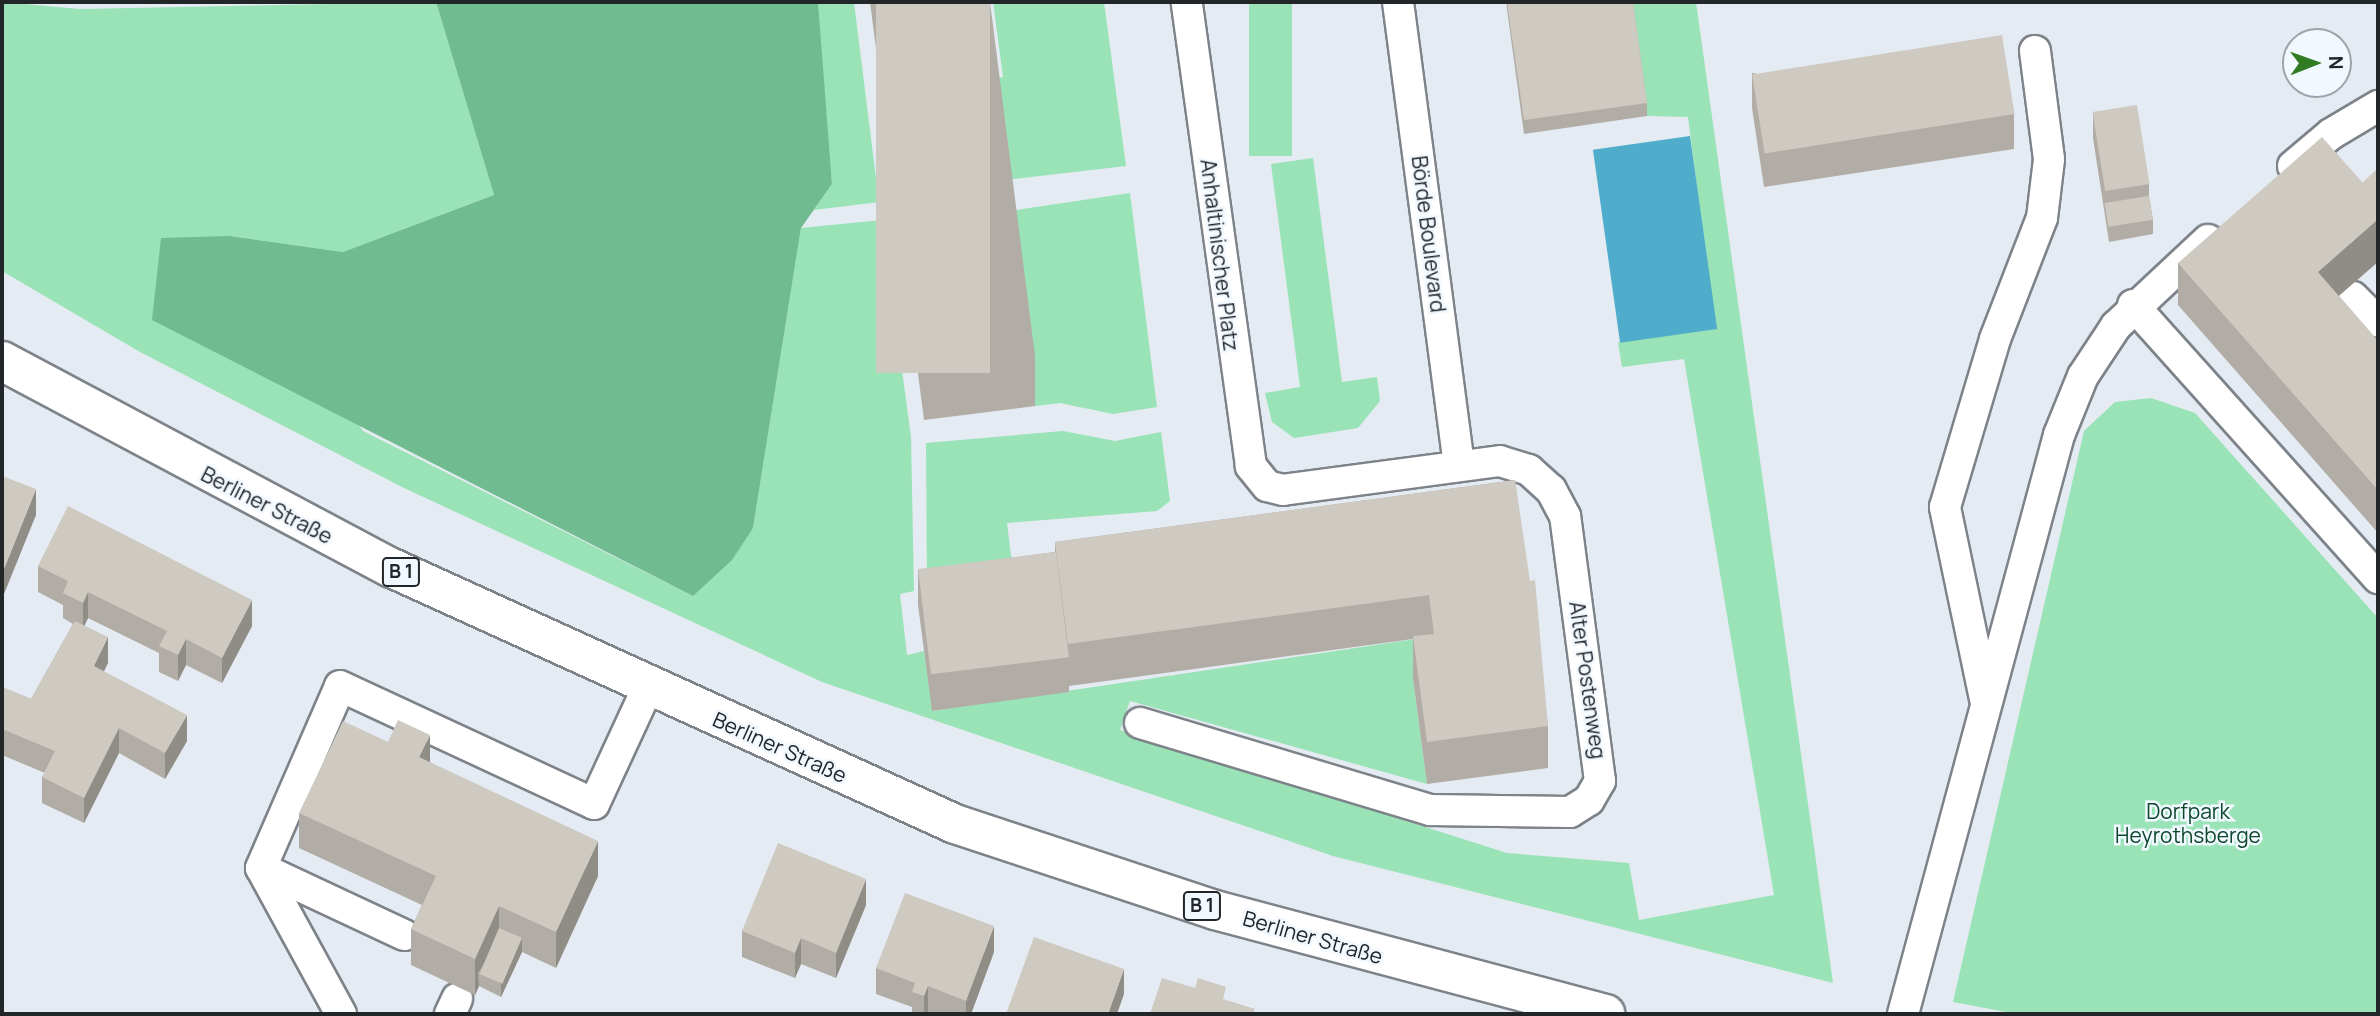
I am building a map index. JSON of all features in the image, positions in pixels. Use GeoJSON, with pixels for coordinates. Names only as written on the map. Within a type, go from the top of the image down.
{"type":"FeatureCollection","features":[{"type":"Feature","properties":{"kind":"main road","name":"Berliner Straße"},"geometry":{"type":"LineString","coordinates":[[2,361],[278,512],[648,687],[883,793],[1032,852],[1346,947],[1605,1014]]}},
{"type":"Feature","properties":{"kind":"lane","name":"Anhaltinischer Platz"},"geometry":{"type":"LineString","coordinates":[[1187,2],[1240,411],[1251,466],[1267,486],[1283,489]]}},
{"type":"Feature","properties":{"kind":"lane","name":"Börde Boulevard"},"geometry":{"type":"LineString","coordinates":[[1398,2],[1459,465]]}},
{"type":"Feature","properties":{"kind":"lane"},"geometry":{"type":"LineString","coordinates":[[1986,703],[1945,507],[1995,339],[2042,218],[2049,159],[2035,51]]}},
{"type":"Feature","properties":{"kind":"lane"},"geometry":{"type":"LineString","coordinates":[[2268,188],[2331,134],[2378,106]]}},
{"type":"Feature","properties":{"kind":"lane"},"geometry":{"type":"LineString","coordinates":[[1903,1014],[2059,435],[2083,376],[2133,306],[2226,224]]}},
{"type":"Feature","properties":{"kind":"lane"},"geometry":{"type":"LineString","coordinates":[[2353,297],[2378,322]]}},
{"type":"Feature","properties":{"kind":"lane"},"geometry":{"type":"LineString","coordinates":[[2133,306],[2378,578]]}},
{"type":"Feature","properties":{"kind":"lane","name":"Alter Postenweg"},"geometry":{"type":"LineString","coordinates":[[1140,723],[1430,810],[1546,814],[1570,812],[1590,800],[1600,781],[1600,759],[1565,516],[1551,490],[1529,470],[1500,461],[1283,489]]}},
{"type":"Feature","properties":{"kind":"lane"},"geometry":{"type":"LineString","coordinates":[[261,868],[340,686],[594,804],[648,687]]}},
{"type":"Feature","properties":{"kind":"lane"},"geometry":{"type":"LineString","coordinates":[[261,868],[404,935]]}},
{"type":"Feature","properties":{"kind":"lane"},"geometry":{"type":"LineString","coordinates":[[261,868],[341,1014]]}},
{"type":"Feature","properties":{"kind":"green space"},"geometry":{"type":"Polygon","coordinates":[[[2,2],[80,9],[436,2],[494,195],[343,252],[230,236],[363,431],[693,596],[753,528],[801,228],[882,220],[911,437],[914,591],[900,594],[907,655],[924,651],[933,711],[1429,637],[1413,679],[1427,784],[1130,701],[1120,730],[1507,853],[1629,863],[1639,920],[1774,895],[1684,359],[1622,367],[1618,342],[1715,329],[1688,117],[1647,116],[1632,2],[1696,2],[1833,983],[1333,856],[822,682],[404,488],[140,352],[2,271],[2,2]]]}},
{"type":"Feature","properties":{"kind":"green space"},"geometry":{"type":"Polygon","coordinates":[[[436,2],[818,3],[832,184],[801,228],[753,528],[732,560],[693,596],[152,320],[161,238],[230,236],[343,252],[494,195],[436,2]]]}},
{"type":"Feature","properties":{"kind":"green space"},"geometry":{"type":"Polygon","coordinates":[[[817,2],[854,2],[879,202],[814,210],[832,184],[817,2]]]}},
{"type":"Feature","properties":{"kind":"green space"},"geometry":{"type":"Polygon","coordinates":[[[993,2],[1104,2],[1126,166],[1006,180],[994,79],[1003,77],[993,2]]]}},
{"type":"Feature","properties":{"kind":"green space"},"geometry":{"type":"Polygon","coordinates":[[[1249,2],[1292,2],[1292,156],[1249,156],[1249,2]]]}},
{"type":"Feature","properties":{"kind":"green space"},"geometry":{"type":"Polygon","coordinates":[[[1313,158],[1342,382],[1377,377],[1380,401],[1358,428],[1294,438],[1272,422],[1265,393],[1300,387],[1271,164],[1313,158]]]}},
{"type":"Feature","properties":{"kind":"green space"},"geometry":{"type":"Polygon","coordinates":[[[1130,193],[1157,407],[1113,414],[1060,403],[1035,406],[1010,211],[1130,193]]]}},
{"type":"Feature","properties":{"kind":"green space","name":"Dorfpark Heyrothsberge"},"geometry":{"type":"Polygon","coordinates":[[[2151,398],[2195,413],[2378,618],[2378,1014],[2017,1014],[1953,1002],[2084,431],[2115,402],[2151,398]]]}},
{"type":"Feature","properties":{"kind":"green space"},"geometry":{"type":"Polygon","coordinates":[[[1063,431],[1115,441],[1161,432],[1170,501],[1157,511],[1007,523],[1014,580],[927,589],[926,443],[1063,431]]]}},
{"type":"Feature","properties":{"kind":"water"},"geometry":{"type":"Polygon","coordinates":[[[1690,136],[1717,329],[1620,343],[1593,150],[1690,136]]]}},
{"type":"Feature","properties":{"kind":"building"},"geometry":{"type":"Polygon","coordinates":[[[876,2],[990,2],[990,373],[876,373],[876,2]]]}},
{"type":"Feature","properties":{"kind":"building"},"geometry":{"type":"Polygon","coordinates":[[[1507,2],[1633,2],[1647,103],[1524,120],[1507,2]]]}},
{"type":"Feature","properties":{"kind":"building"},"geometry":{"type":"Polygon","coordinates":[[[2002,35],[2015,114],[1765,154],[1752,75],[2002,35]]]}},
{"type":"Feature","properties":{"kind":"building"},"geometry":{"type":"Polygon","coordinates":[[[2137,105],[2150,184],[2105,191],[2093,112],[2137,105]]]}},
{"type":"Feature","properties":{"kind":"building"},"geometry":{"type":"Polygon","coordinates":[[[2322,137],[2378,200],[2378,219],[2318,272],[2378,341],[2378,490],[2178,263],[2322,137]]]}},
{"type":"Feature","properties":{"kind":"building"},"geometry":{"type":"Polygon","coordinates":[[[2378,168],[2378,200],[2362,183],[2378,168]]]}},
{"type":"Feature","properties":{"kind":"building"},"geometry":{"type":"Polygon","coordinates":[[[2149,196],[2153,220],[2108,227],[2105,203],[2149,196]]]}},
{"type":"Feature","properties":{"kind":"building"},"geometry":{"type":"Polygon","coordinates":[[[2,476],[36,489],[2,574],[2,476]]]}},
{"type":"Feature","properties":{"kind":"building"},"geometry":{"type":"Polygon","coordinates":[[[1515,480],[1530,581],[1535,580],[1548,726],[1427,742],[1413,636],[1434,634],[1429,595],[1068,644],[1055,542],[1515,480]]]}},
{"type":"Feature","properties":{"kind":"building"},"geometry":{"type":"Polygon","coordinates":[[[68,506],[252,600],[222,658],[186,639],[178,655],[159,646],[167,631],[88,592],[83,603],[63,593],[68,581],[38,566],[68,506]]]}},
{"type":"Feature","properties":{"kind":"building"},"geometry":{"type":"Polygon","coordinates":[[[1056,552],[1069,657],[931,674],[918,569],[1056,552]]]}},
{"type":"Feature","properties":{"kind":"building"},"geometry":{"type":"Polygon","coordinates":[[[75,621],[108,637],[94,666],[187,715],[165,753],[119,728],[84,798],[42,777],[55,751],[2,729],[2,687],[31,699],[75,621]]]}},
{"type":"Feature","properties":{"kind":"building"},"geometry":{"type":"Polygon","coordinates":[[[398,720],[430,735],[419,757],[598,841],[556,932],[499,906],[475,959],[411,929],[436,876],[299,813],[343,721],[388,742],[398,720]]]}},
{"type":"Feature","properties":{"kind":"building"},"geometry":{"type":"Polygon","coordinates":[[[778,843],[866,879],[836,953],[801,938],[795,953],[742,931],[778,843]]]}},
{"type":"Feature","properties":{"kind":"building"},"geometry":{"type":"Polygon","coordinates":[[[905,893],[994,926],[966,1001],[928,986],[924,996],[912,992],[915,983],[876,968],[905,893]]]}},
{"type":"Feature","properties":{"kind":"building"},"geometry":{"type":"Polygon","coordinates":[[[499,928],[522,938],[502,984],[479,974],[499,928]]]}},
{"type":"Feature","properties":{"kind":"building"},"geometry":{"type":"Polygon","coordinates":[[[1034,937],[1124,969],[1108,1014],[1006,1014],[1034,937]]]}},
{"type":"Feature","properties":{"kind":"building"},"geometry":{"type":"Polygon","coordinates":[[[1162,978],[1195,988],[1198,978],[1226,987],[1223,999],[1255,1009],[1253,1014],[1150,1014],[1162,978]]]}}]}
